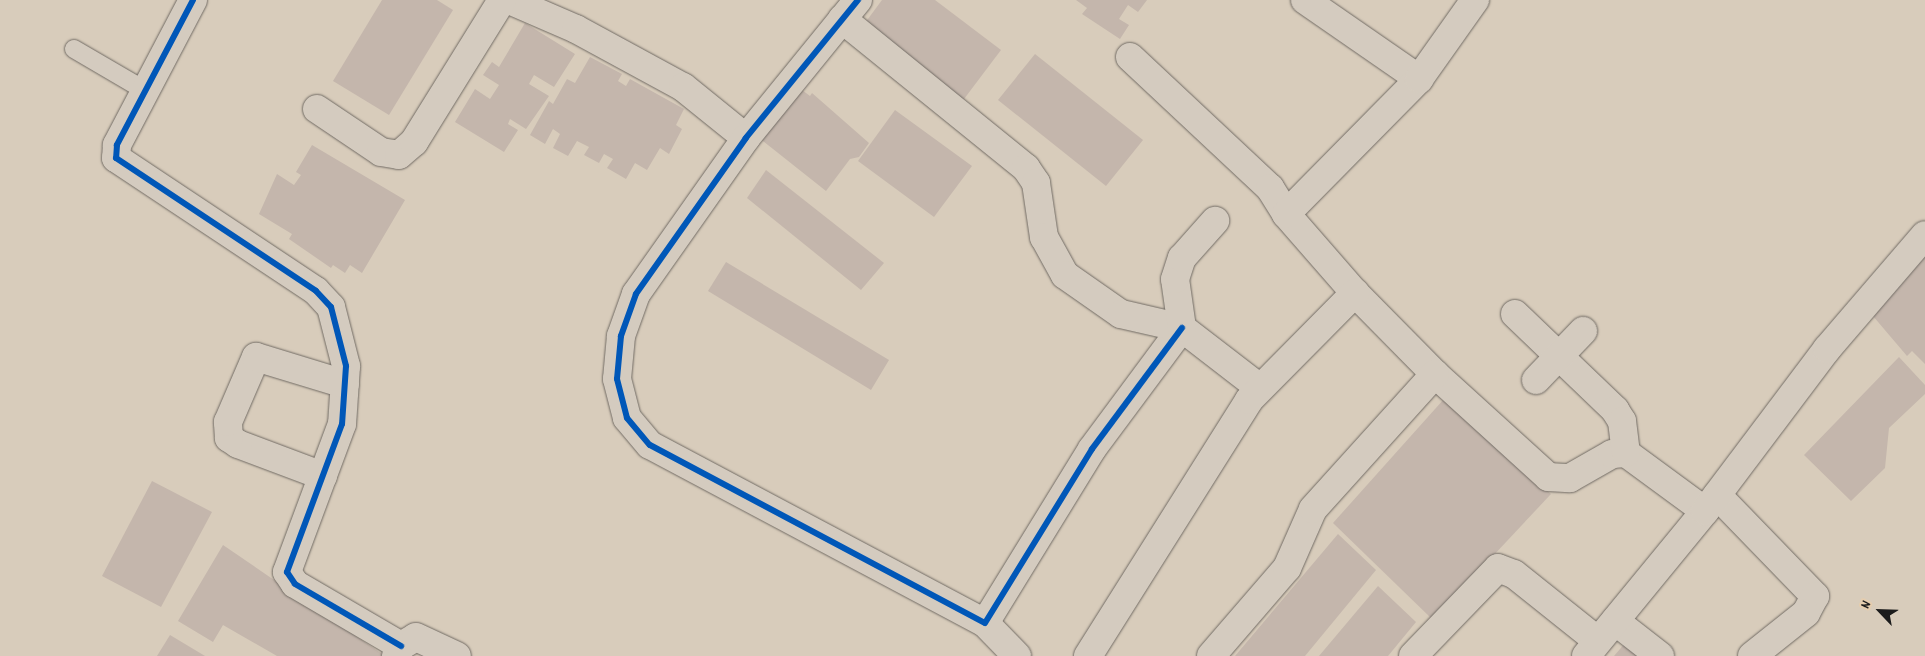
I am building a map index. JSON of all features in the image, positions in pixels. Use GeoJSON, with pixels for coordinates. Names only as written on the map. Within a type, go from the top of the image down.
{"type":"FeatureCollection","features":[{"type":"Feature","properties":{"kind":"street"},"geometry":{"type":"LineString","coordinates":[[193,0],[117,145],[116,158],[316,291],[331,307],[340,333],[345,384],[342,424],[287,572],[289,580],[399,651],[416,637],[457,656]]}},
{"type":"Feature","properties":{"kind":"street"},"geometry":{"type":"LineString","coordinates":[[317,109],[381,152],[399,155],[414,142],[502,0]]}},
{"type":"Feature","properties":{"kind":"street"},"geometry":{"type":"LineString","coordinates":[[509,0],[576,29],[682,87],[746,138]]}},
{"type":"Feature","properties":{"kind":"street"},"geometry":{"type":"LineString","coordinates":[[1306,0],[1420,79]]}},
{"type":"Feature","properties":{"kind":"street"},"geometry":{"type":"LineString","coordinates":[[1286,214],[1420,79],[1475,0]]}},
{"type":"Feature","properties":{"kind":"street"},"geometry":{"type":"LineString","coordinates":[[1017,656],[985,623],[650,445],[627,418],[617,379],[622,336],[636,294],[746,138],[850,10],[1026,168],[1036,183],[1044,237],[1064,276],[1121,314],[1182,328],[1260,388]]}},
{"type":"Feature","properties":{"kind":"street"},"geometry":{"type":"LineString","coordinates":[[1130,57],[1270,188],[1286,214],[1355,293],[1435,374],[1548,477],[1570,478],[1612,454],[1626,453],[1711,503],[1815,596],[1806,613],[1752,656]]}},
{"type":"Feature","properties":{"kind":"street"},"geometry":{"type":"LineString","coordinates":[[985,623],[1092,449],[1182,328],[1175,279],[1182,258],[1215,221]]}},
{"type":"Feature","properties":{"kind":"street"},"geometry":{"type":"LineString","coordinates":[[1413,656],[1498,568],[1514,574],[1592,649],[1711,503],[1827,349],[1925,235]]}},
{"type":"Feature","properties":{"kind":"street"},"geometry":{"type":"LineString","coordinates":[[1088,656],[1260,388],[1355,293]]}},
{"type":"Feature","properties":{"kind":"street"},"geometry":{"type":"LineString","coordinates":[[1515,314],[1616,410],[1626,453]]}},
{"type":"Feature","properties":{"kind":"street"},"geometry":{"type":"LineString","coordinates":[[1536,380],[1583,331]]}},
{"type":"Feature","properties":{"kind":"street"},"geometry":{"type":"LineString","coordinates":[[323,476],[238,444],[229,438],[228,422],[256,358],[345,384]]}},
{"type":"Feature","properties":{"kind":"street"},"geometry":{"type":"LineString","coordinates":[[1211,656],[1287,568],[1313,509],[1435,374]]}},
{"type":"Feature","properties":{"kind":"street"},"geometry":{"type":"LineString","coordinates":[[1615,620],[1660,656]]}},
{"type":"Feature","properties":{"kind":"lane"},"geometry":{"type":"LineString","coordinates":[[74,49],[146,91]]}},
{"type":"Feature","properties":{"kind":"building"},"geometry":{"type":"Polygon","coordinates":[[[382,0],[437,0],[453,10],[389,115],[333,81],[382,0]]]}},
{"type":"Feature","properties":{"kind":"building"},"geometry":{"type":"Polygon","coordinates":[[[882,0],[935,0],[1001,50],[961,103],[862,27],[882,0]]]}},
{"type":"Feature","properties":{"kind":"building"},"geometry":{"type":"Polygon","coordinates":[[[1076,0],[1147,0],[1138,12],[1128,5],[1119,19],[1129,25],[1120,39],[1082,14],[1087,8],[1076,0]]]}},
{"type":"Feature","properties":{"kind":"building"},"geometry":{"type":"Polygon","coordinates":[[[525,23],[575,54],[554,87],[534,75],[529,84],[549,96],[526,129],[510,119],[508,124],[518,130],[504,152],[455,122],[475,89],[490,99],[499,85],[483,75],[492,62],[499,67],[525,23]]]}},
{"type":"Feature","properties":{"kind":"building"},"geometry":{"type":"Polygon","coordinates":[[[1035,54],[1143,140],[1106,186],[998,100],[1035,54]]]}},
{"type":"Feature","properties":{"kind":"building"},"geometry":{"type":"Polygon","coordinates":[[[590,57],[622,74],[618,81],[626,86],[630,79],[684,109],[676,125],[682,129],[669,154],[660,148],[647,170],[635,163],[626,179],[607,168],[613,159],[604,154],[599,163],[584,155],[589,147],[577,141],[568,156],[553,148],[560,134],[553,129],[545,144],[530,135],[549,101],[553,104],[567,79],[575,83],[590,57]]]}},
{"type":"Feature","properties":{"kind":"building"},"geometry":{"type":"Polygon","coordinates":[[[794,84],[810,96],[812,93],[869,143],[859,157],[850,159],[826,191],[754,134],[794,84]]]}},
{"type":"Feature","properties":{"kind":"building"},"geometry":{"type":"Polygon","coordinates":[[[895,110],[972,166],[934,217],[858,161],[895,110]]]}},
{"type":"Feature","properties":{"kind":"building"},"geometry":{"type":"Polygon","coordinates":[[[312,145],[405,200],[362,273],[350,265],[345,273],[333,265],[331,268],[289,239],[292,234],[259,214],[277,174],[294,185],[301,175],[296,172],[312,145]]]}},
{"type":"Feature","properties":{"kind":"building"},"geometry":{"type":"Polygon","coordinates":[[[766,170],[884,263],[861,290],[747,198],[766,170]]]}},
{"type":"Feature","properties":{"kind":"building"},"geometry":{"type":"Polygon","coordinates":[[[1925,247],[1925,364],[1912,351],[1907,356],[1867,309],[1925,247]]]}},
{"type":"Feature","properties":{"kind":"building"},"geometry":{"type":"Polygon","coordinates":[[[726,262],[889,360],[871,390],[708,291],[726,262]]]}},
{"type":"Feature","properties":{"kind":"building"},"geometry":{"type":"Polygon","coordinates":[[[1899,357],[1925,385],[1925,394],[1889,428],[1885,468],[1851,501],[1804,455],[1899,357]]]}},
{"type":"Feature","properties":{"kind":"building"},"geometry":{"type":"Polygon","coordinates":[[[1444,399],[1551,494],[1433,620],[1333,523],[1444,399]]]}},
{"type":"Feature","properties":{"kind":"building"},"geometry":{"type":"Polygon","coordinates":[[[152,481],[212,512],[161,607],[102,576],[152,481]]]}},
{"type":"Feature","properties":{"kind":"building"},"geometry":{"type":"Polygon","coordinates":[[[1338,534],[1376,570],[1305,656],[1235,656],[1338,534]]]}},
{"type":"Feature","properties":{"kind":"building"},"geometry":{"type":"Polygon","coordinates":[[[223,545],[382,654],[381,656],[277,656],[223,625],[213,642],[178,621],[223,545]]]}},
{"type":"Feature","properties":{"kind":"building"},"geometry":{"type":"Polygon","coordinates":[[[1378,586],[1416,622],[1388,656],[1319,656],[1378,586]]]}},
{"type":"Feature","properties":{"kind":"building"},"geometry":{"type":"Polygon","coordinates":[[[170,635],[205,656],[157,656],[170,635]]]}},
{"type":"Feature","properties":{"kind":"building"},"geometry":{"type":"Polygon","coordinates":[[[1626,642],[1643,656],[1614,656],[1626,642]]]}},
{"type":"Feature","properties":{"kind":"cycle path"},"geometry":{"type":"LineString","coordinates":[[193,0],[117,145],[116,158],[316,291],[331,307],[346,366],[342,424],[287,572],[295,584],[401,646]]}},
{"type":"Feature","properties":{"kind":"cycle path"},"geometry":{"type":"LineString","coordinates":[[858,0],[746,138],[636,294],[621,336],[617,379],[627,418],[650,445],[985,623],[1092,449],[1182,328]]}}]}
